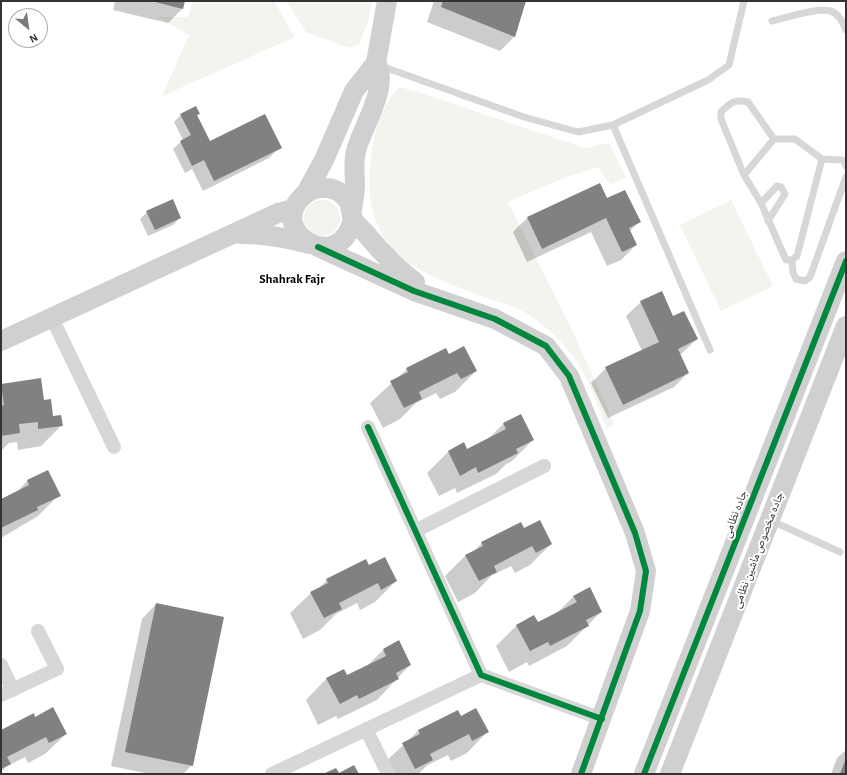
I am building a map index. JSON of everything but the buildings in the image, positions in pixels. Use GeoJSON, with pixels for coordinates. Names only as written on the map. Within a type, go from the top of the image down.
{"type":"FeatureCollection","features":[{"type":"Feature","properties":{"kind":"street"},"geometry":{"type":"LineString","coordinates":[[306,193],[324,160],[354,91],[376,64],[387,1]]}},
{"type":"Feature","properties":{"kind":"street"},"geometry":{"type":"LineString","coordinates":[[376,64],[380,71],[380,88],[356,151],[353,170],[355,185],[353,215],[348,233],[338,243],[328,247],[314,246],[301,238],[295,229],[293,219],[294,209],[298,200],[306,193],[319,188],[333,189],[342,194],[348,201],[353,215],[395,266],[437,299]]}},
{"type":"Feature","properties":{"kind":"street"},"geometry":{"type":"LineString","coordinates":[[1,341],[278,214],[294,209]]}},
{"type":"Feature","properties":{"kind":"street"},"geometry":{"type":"LineString","coordinates":[[236,234],[259,234],[285,237],[314,246],[414,291],[495,319],[546,346],[568,376],[635,533],[646,571],[640,612],[581,774]]}},
{"type":"Feature","properties":{"kind":"street","name":"جاده نظامی"},"geometry":{"type":"LineString","coordinates":[[644,774],[846,261]]}},
{"type":"Feature","properties":{"kind":"street"},"geometry":{"type":"LineString","coordinates":[[52,318],[114,447]]}},
{"type":"Feature","properties":{"kind":"street","name":"جاده مخصوص ماشین نظامی"},"geometry":{"type":"LineString","coordinates":[[670,774],[846,326]]}},
{"type":"Feature","properties":{"kind":"street"},"geometry":{"type":"LineString","coordinates":[[368,428],[481,675]]}},
{"type":"Feature","properties":{"kind":"street"},"geometry":{"type":"LineString","coordinates":[[415,531],[544,466]]}},
{"type":"Feature","properties":{"kind":"street"},"geometry":{"type":"LineString","coordinates":[[1,665],[7,693],[57,669],[38,631]]}},
{"type":"Feature","properties":{"kind":"street"},"geometry":{"type":"LineString","coordinates":[[272,774],[481,675],[602,719]]}},
{"type":"Feature","properties":{"kind":"street"},"geometry":{"type":"LineString","coordinates":[[366,729],[388,774]]}},
{"type":"Feature","properties":{"kind":"lane"},"geometry":{"type":"LineString","coordinates":[[376,64],[524,117],[578,132],[613,124],[708,80],[729,64],[744,1]]}},
{"type":"Feature","properties":{"kind":"lane"},"geometry":{"type":"LineString","coordinates":[[772,21],[822,10],[834,12],[846,30]]}},
{"type":"Feature","properties":{"kind":"lane"},"geometry":{"type":"LineString","coordinates":[[774,138],[748,102],[738,100],[728,105],[721,112],[721,119],[744,175],[761,203],[768,222],[786,260],[792,260],[797,256],[822,159]]}},
{"type":"Feature","properties":{"kind":"lane"},"geometry":{"type":"LineString","coordinates":[[613,124],[710,350]]}},
{"type":"Feature","properties":{"kind":"lane"},"geometry":{"type":"LineString","coordinates":[[774,138],[795,139],[822,159],[843,160],[846,166]]}},
{"type":"Feature","properties":{"kind":"lane"},"geometry":{"type":"LineString","coordinates":[[744,175],[774,138]]}},
{"type":"Feature","properties":{"kind":"lane"},"geometry":{"type":"LineString","coordinates":[[792,260],[792,272],[796,279],[805,281],[810,277],[846,177]]}},
{"type":"Feature","properties":{"kind":"lane"},"geometry":{"type":"LineString","coordinates":[[761,203],[777,186],[782,187],[785,194],[768,222]]}},
{"type":"Feature","properties":{"kind":"lane"},"geometry":{"type":"LineString","coordinates":[[770,520],[840,552]]}},
{"type":"Feature","properties":{"kind":"shaded area"},"geometry":{"type":"Polygon","coordinates":[[[193,1],[274,1],[295,37],[162,96],[189,35],[158,17],[188,17],[193,1]]]}},
{"type":"Feature","properties":{"kind":"shaded area"},"geometry":{"type":"Polygon","coordinates":[[[286,1],[372,1],[368,21],[359,45],[349,48],[306,32],[286,1]]]}},
{"type":"Feature","properties":{"kind":"shaded area"},"geometry":{"type":"Polygon","coordinates":[[[399,87],[585,148],[609,143],[626,178],[610,185],[598,167],[566,177],[508,202],[574,334],[614,424],[607,429],[582,370],[568,349],[549,330],[529,315],[516,308],[440,280],[419,269],[401,256],[386,241],[376,222],[370,198],[370,168],[378,124],[386,104],[399,87]]]}},
{"type":"Feature","properties":{"kind":"shaded area"},"geometry":{"type":"Polygon","coordinates":[[[326,200],[335,205],[339,211],[339,225],[335,231],[326,236],[318,236],[309,231],[305,225],[304,214],[309,205],[315,201],[326,200]]]}},
{"type":"Feature","properties":{"kind":"shaded area"},"geometry":{"type":"Polygon","coordinates":[[[731,200],[773,286],[721,311],[680,225],[731,200]]]}},
{"type":"Feature","properties":{"kind":"cycle path"},"geometry":{"type":"LineString","coordinates":[[318,247],[414,291],[495,319],[546,346],[569,376],[635,533],[646,571],[640,611],[581,774]]}},
{"type":"Feature","properties":{"kind":"cycle path"},"geometry":{"type":"LineString","coordinates":[[644,774],[846,261]]}},
{"type":"Feature","properties":{"kind":"cycle path"},"geometry":{"type":"LineString","coordinates":[[368,427],[481,675],[602,719]]}},
{"type":"Feature","properties":{"kind":"district","name":"Shahrak Fajr"},"geometry":{"type":"Point","coordinates":[292,279]}}]}
